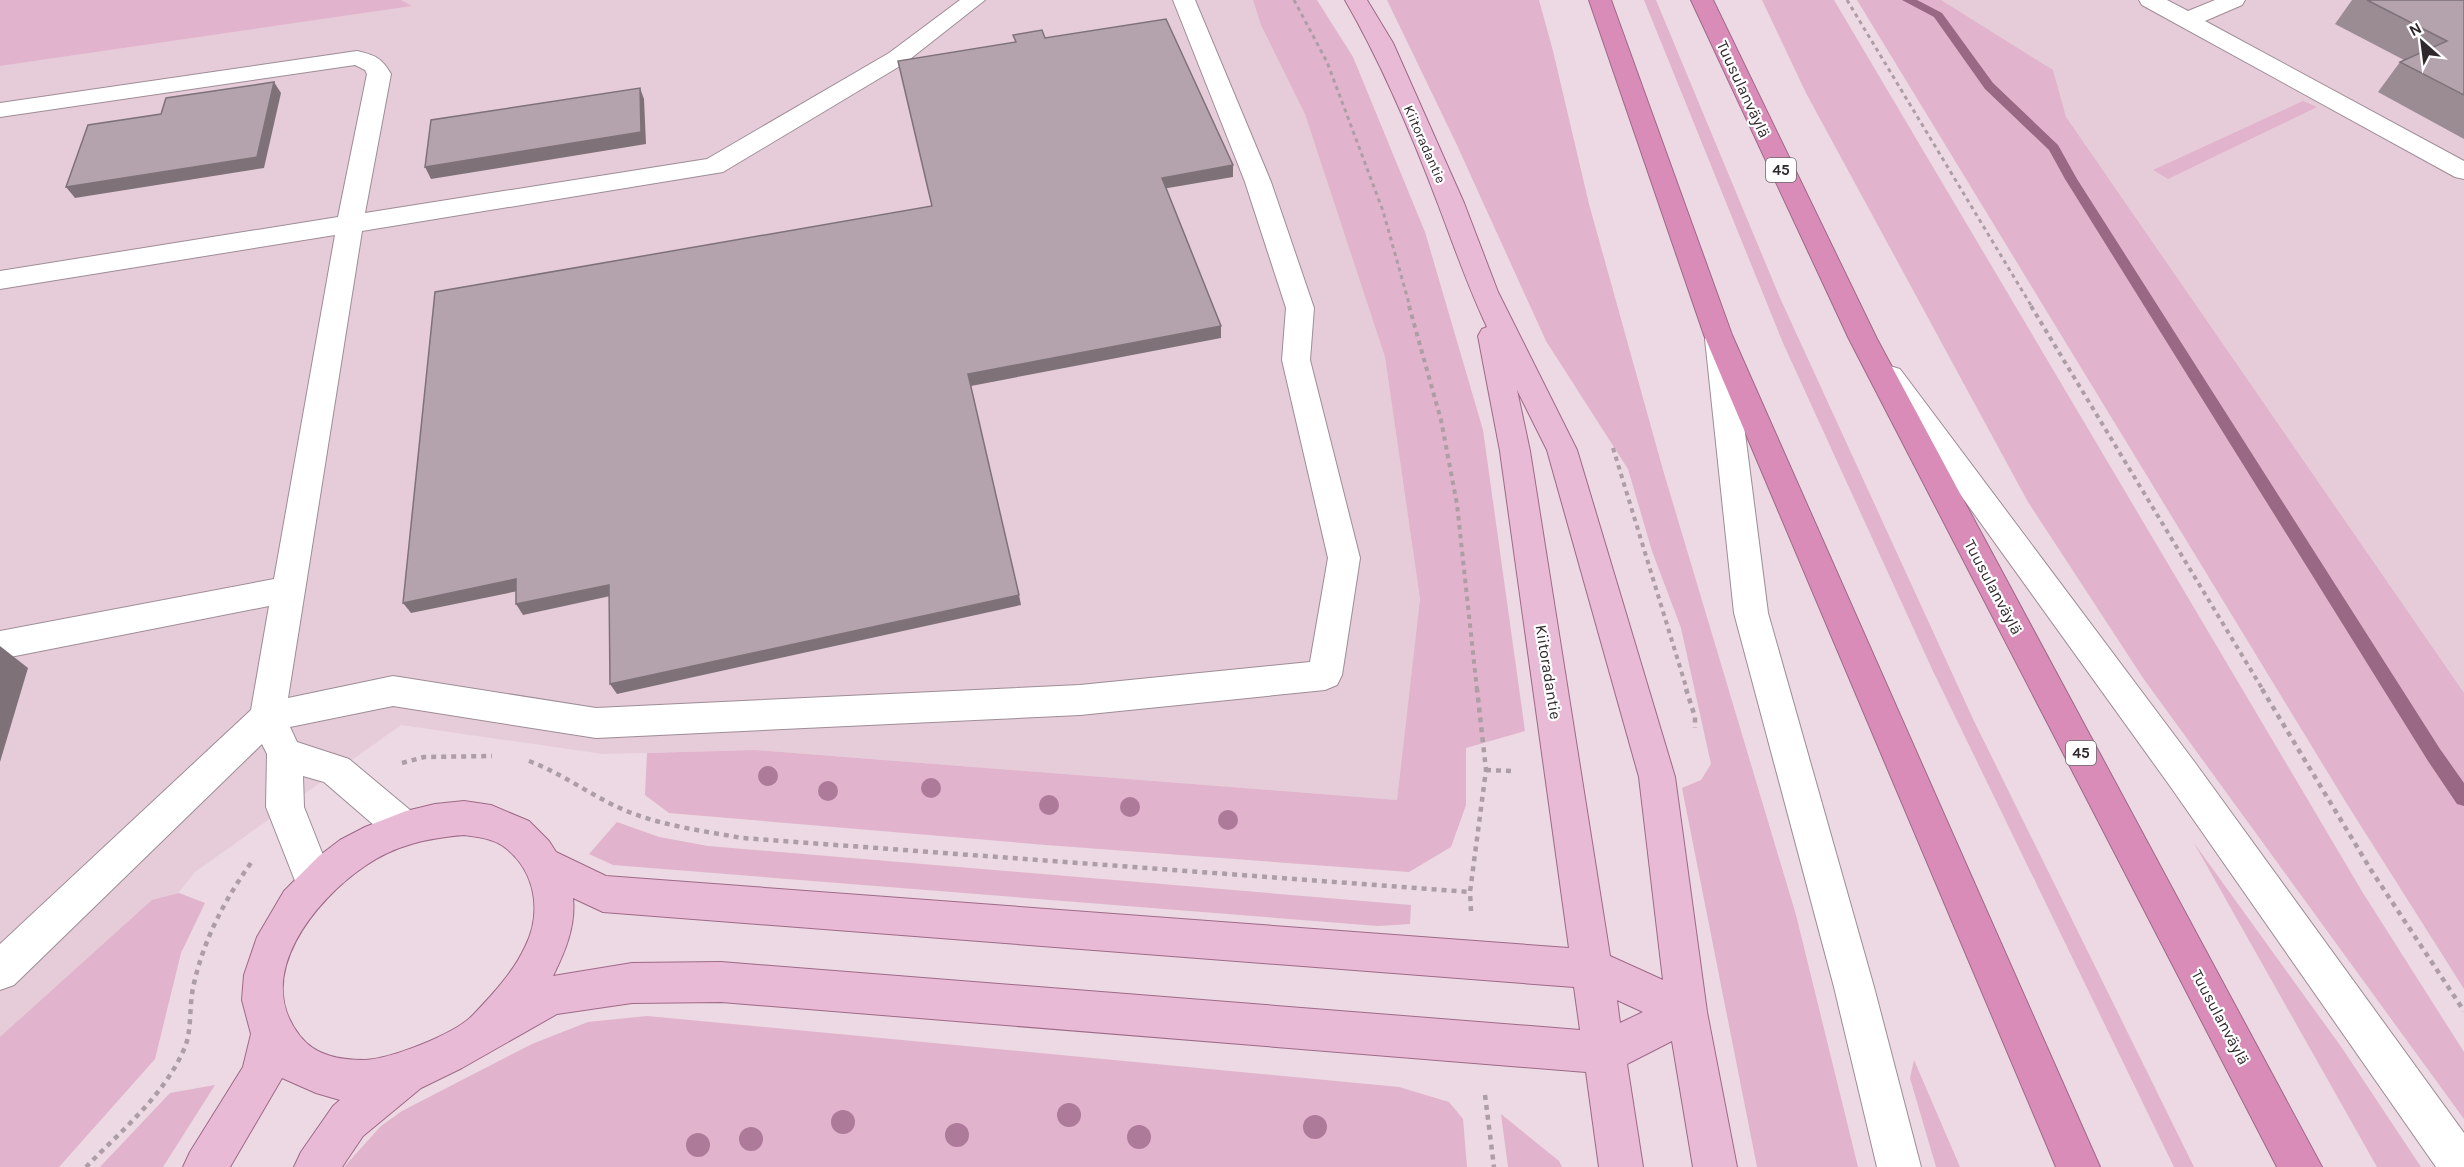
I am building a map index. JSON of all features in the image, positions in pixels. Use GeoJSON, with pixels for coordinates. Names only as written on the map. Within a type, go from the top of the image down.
{"type":"FeatureCollection","features":[{"type":"Feature","properties":{"kind":"highway"},"geometry":{"type":"LineString","coordinates":[[1600,0],[1718,334],[2078,1167]]}},
{"type":"Feature","properties":{"kind":"highway","name":"Tuusulanväylä"},"geometry":{"type":"LineString","coordinates":[[1702,0],[1863,339],[2300,1167]]}},
{"type":"Feature","properties":{"kind":"main road","name":"Kiitoradantie"},"geometry":{"type":"LineString","coordinates":[[1356,0],[1381,44],[1437,171],[1484,292],[1562,450],[1654,766],[1687,1012],[1715,1167]]}},
{"type":"Feature","properties":{"kind":"main road","name":"Kiitoradantie"},"geometry":{"type":"LineString","coordinates":[[1484,292],[1515,451],[1621,1167]]}},
{"type":"Feature","properties":{"kind":"main road"},"geometry":{"type":"LineString","coordinates":[[488,1028],[521,992],[546,946],[553,921],[554,899],[544,864],[529,843],[503,827],[472,819],[438,820],[403,827],[370,842],[346,857],[315,883],[291,911],[273,942],[264,974],[263,1005],[272,1034],[296,1063],[337,1079],[371,1080],[409,1072],[444,1057],[488,1028],[552,996],[632,983],[721,982],[1604,1053],[1687,1012]]}},
{"type":"Feature","properties":{"kind":"main road"},"geometry":{"type":"LineString","coordinates":[[544,864],[603,894],[1474,962],[1593,969],[1687,1012]]}},
{"type":"Feature","properties":{"kind":"main road"},"geometry":{"type":"LineString","coordinates":[[205,1167],[262,1075],[272,1034]]}},
{"type":"Feature","properties":{"kind":"main road"},"geometry":{"type":"LineString","coordinates":[[316,1167],[348,1121],[409,1072]]}},
{"type":"Feature","properties":{"kind":"lane"},"geometry":{"type":"LineString","coordinates":[[0,280],[714,166],[897,58],[974,0]]}},
{"type":"Feature","properties":{"kind":"lane"},"geometry":{"type":"LineString","coordinates":[[0,971],[267,717],[393,691],[596,723],[1080,700],[1325,675],[1344,558],[1296,360],[1300,308],[1258,182],[1184,0]]}},
{"type":"Feature","properties":{"kind":"lane"},"geometry":{"type":"LineString","coordinates":[[2150,0],[2464,171]]}},
{"type":"Feature","properties":{"kind":"lane"},"geometry":{"type":"LineString","coordinates":[[2187,20],[2234,0]]}},
{"type":"Feature","properties":{"kind":"lane"},"geometry":{"type":"LineString","coordinates":[[0,110],[357,58],[374,65],[379,74],[350,224],[267,717],[285,754],[285,807],[315,883]]}},
{"type":"Feature","properties":{"kind":"lane"},"geometry":{"type":"LineString","coordinates":[[1718,334],[1751,613],[1854,987],[1899,1167]]}},
{"type":"Feature","properties":{"kind":"lane"},"geometry":{"type":"LineString","coordinates":[[1863,339],[2183,775],[2462,1167]]}},
{"type":"Feature","properties":{"kind":"lane"},"geometry":{"type":"LineString","coordinates":[[0,645],[289,589]]}},
{"type":"Feature","properties":{"kind":"lane"},"geometry":{"type":"LineString","coordinates":[[285,754],[336,770],[403,827]]}},
{"type":"Feature","properties":{"kind":"path"},"geometry":{"type":"LineString","coordinates":[[1294,0],[1327,62],[1383,211],[1441,420],[1457,504],[1486,770],[1470,892],[1474,962]]}},
{"type":"Feature","properties":{"kind":"path"},"geometry":{"type":"LineString","coordinates":[[1847,0],[2365,860],[2464,1011]]}},
{"type":"Feature","properties":{"kind":"path"},"geometry":{"type":"LineString","coordinates":[[1480,1044],[1494,1167]]}},
{"type":"Feature","properties":{"kind":"shaded area"},"geometry":{"type":"Polygon","coordinates":[[[0,0],[401,0],[412,6],[0,66],[0,0]]]}},
{"type":"Feature","properties":{"kind":"shaded area"},"geometry":{"type":"Polygon","coordinates":[[[401,0],[1259,0],[1304,103],[1385,357],[1420,599],[1397,800],[755,750],[603,754],[401,725],[195,872],[0,1116],[0,66],[411,6],[401,0]]]}},
{"type":"Feature","properties":{"kind":"shaded area"},"geometry":{"type":"Polygon","coordinates":[[[1253,0],[1317,0],[1353,57],[1425,232],[1483,430],[1525,731],[1466,748],[1466,805],[1451,847],[1409,872],[1046,845],[669,813],[645,795],[647,753],[755,750],[1397,800],[1420,599],[1385,357],[1305,114],[1261,25],[1253,0]]]}},
{"type":"Feature","properties":{"kind":"shaded area"},"geometry":{"type":"Polygon","coordinates":[[[1387,0],[1539,0],[1589,204],[1663,470],[1796,915],[1858,1167],[1757,1167],[1682,788],[1701,780],[1711,764],[1681,628],[1652,551],[1628,469],[1546,341],[1456,143],[1387,0]]]}},
{"type":"Feature","properties":{"kind":"shaded area"},"geometry":{"type":"Polygon","coordinates":[[[1644,0],[1656,0],[1780,298],[1974,721],[2194,1167],[2174,1167],[1932,669],[1783,343],[1644,0]]]}},
{"type":"Feature","properties":{"kind":"shaded area"},"geometry":{"type":"Polygon","coordinates":[[[1762,0],[1834,0],[2363,893],[2464,1052],[2464,1119],[2143,678],[2028,502],[1806,93],[1762,0]]]}},
{"type":"Feature","properties":{"kind":"shaded area"},"geometry":{"type":"Polygon","coordinates":[[[1857,0],[1941,0],[2053,70],[2066,117],[2464,693],[2464,989],[2347,804],[1857,0]]]}},
{"type":"Feature","properties":{"kind":"shaded area"},"geometry":{"type":"Polygon","coordinates":[[[1914,0],[2464,0],[2464,925],[1914,0]]]}},
{"type":"Feature","properties":{"kind":"shaded area"},"geometry":{"type":"Polygon","coordinates":[[[2303,101],[2317,107],[2168,179],[2153,170],[2303,101]]]}},
{"type":"Feature","properties":{"kind":"shaded area"},"geometry":{"type":"Polygon","coordinates":[[[617,822],[659,837],[708,846],[1411,905],[1410,924],[1378,926],[613,865],[589,854],[617,822]]]}},
{"type":"Feature","properties":{"kind":"shaded area"},"geometry":{"type":"Polygon","coordinates":[[[2194,843],[2342,1048],[2421,1167],[2377,1167],[2194,843]]]}},
{"type":"Feature","properties":{"kind":"shaded area"},"geometry":{"type":"Polygon","coordinates":[[[179,893],[205,903],[181,953],[155,1059],[59,1167],[0,1167],[0,1037],[152,900],[179,893]]]}},
{"type":"Feature","properties":{"kind":"shaded area"},"geometry":{"type":"Polygon","coordinates":[[[647,1016],[1399,1087],[1449,1102],[1463,1119],[1467,1167],[344,1167],[381,1126],[402,1111],[532,1044],[588,1022],[647,1016]]]}},
{"type":"Feature","properties":{"kind":"shaded area"},"geometry":{"type":"Polygon","coordinates":[[[1914,1060],[1960,1167],[1936,1167],[1910,1078],[1914,1060]]]}},
{"type":"Feature","properties":{"kind":"shaded area"},"geometry":{"type":"Polygon","coordinates":[[[215,1085],[163,1167],[100,1167],[170,1093],[215,1085]]]}},
{"type":"Feature","properties":{"kind":"shaded area"},"geometry":{"type":"Polygon","coordinates":[[[1501,1114],[1559,1161],[1562,1167],[1508,1167],[1501,1114]]]}},
{"type":"Feature","properties":{"kind":"building"},"geometry":{"type":"Polygon","coordinates":[[[2367,0],[2464,0],[2464,95],[2400,62],[2447,41],[2367,0]]]}},
{"type":"Feature","properties":{"kind":"building"},"geometry":{"type":"Polygon","coordinates":[[[1166,19],[1233,165],[1162,178],[1221,326],[968,374],[1019,595],[610,684],[609,585],[516,604],[516,579],[403,603],[435,292],[932,206],[898,61],[1016,42],[1013,35],[1042,30],[1045,38],[1166,19]]]}},
{"type":"Feature","properties":{"kind":"building"},"geometry":{"type":"Polygon","coordinates":[[[274,82],[257,157],[66,187],[88,125],[161,114],[166,98],[274,82]]]}},
{"type":"Feature","properties":{"kind":"building"},"geometry":{"type":"Polygon","coordinates":[[[640,88],[641,132],[425,167],[431,120],[640,88]]]}},
{"type":"Feature","properties":{"kind":"waterway"},"geometry":{"type":"LineString","coordinates":[[1908,0],[1938,15],[1989,86],[2054,148],[2071,179],[2434,755],[2464,798]]}}]}
